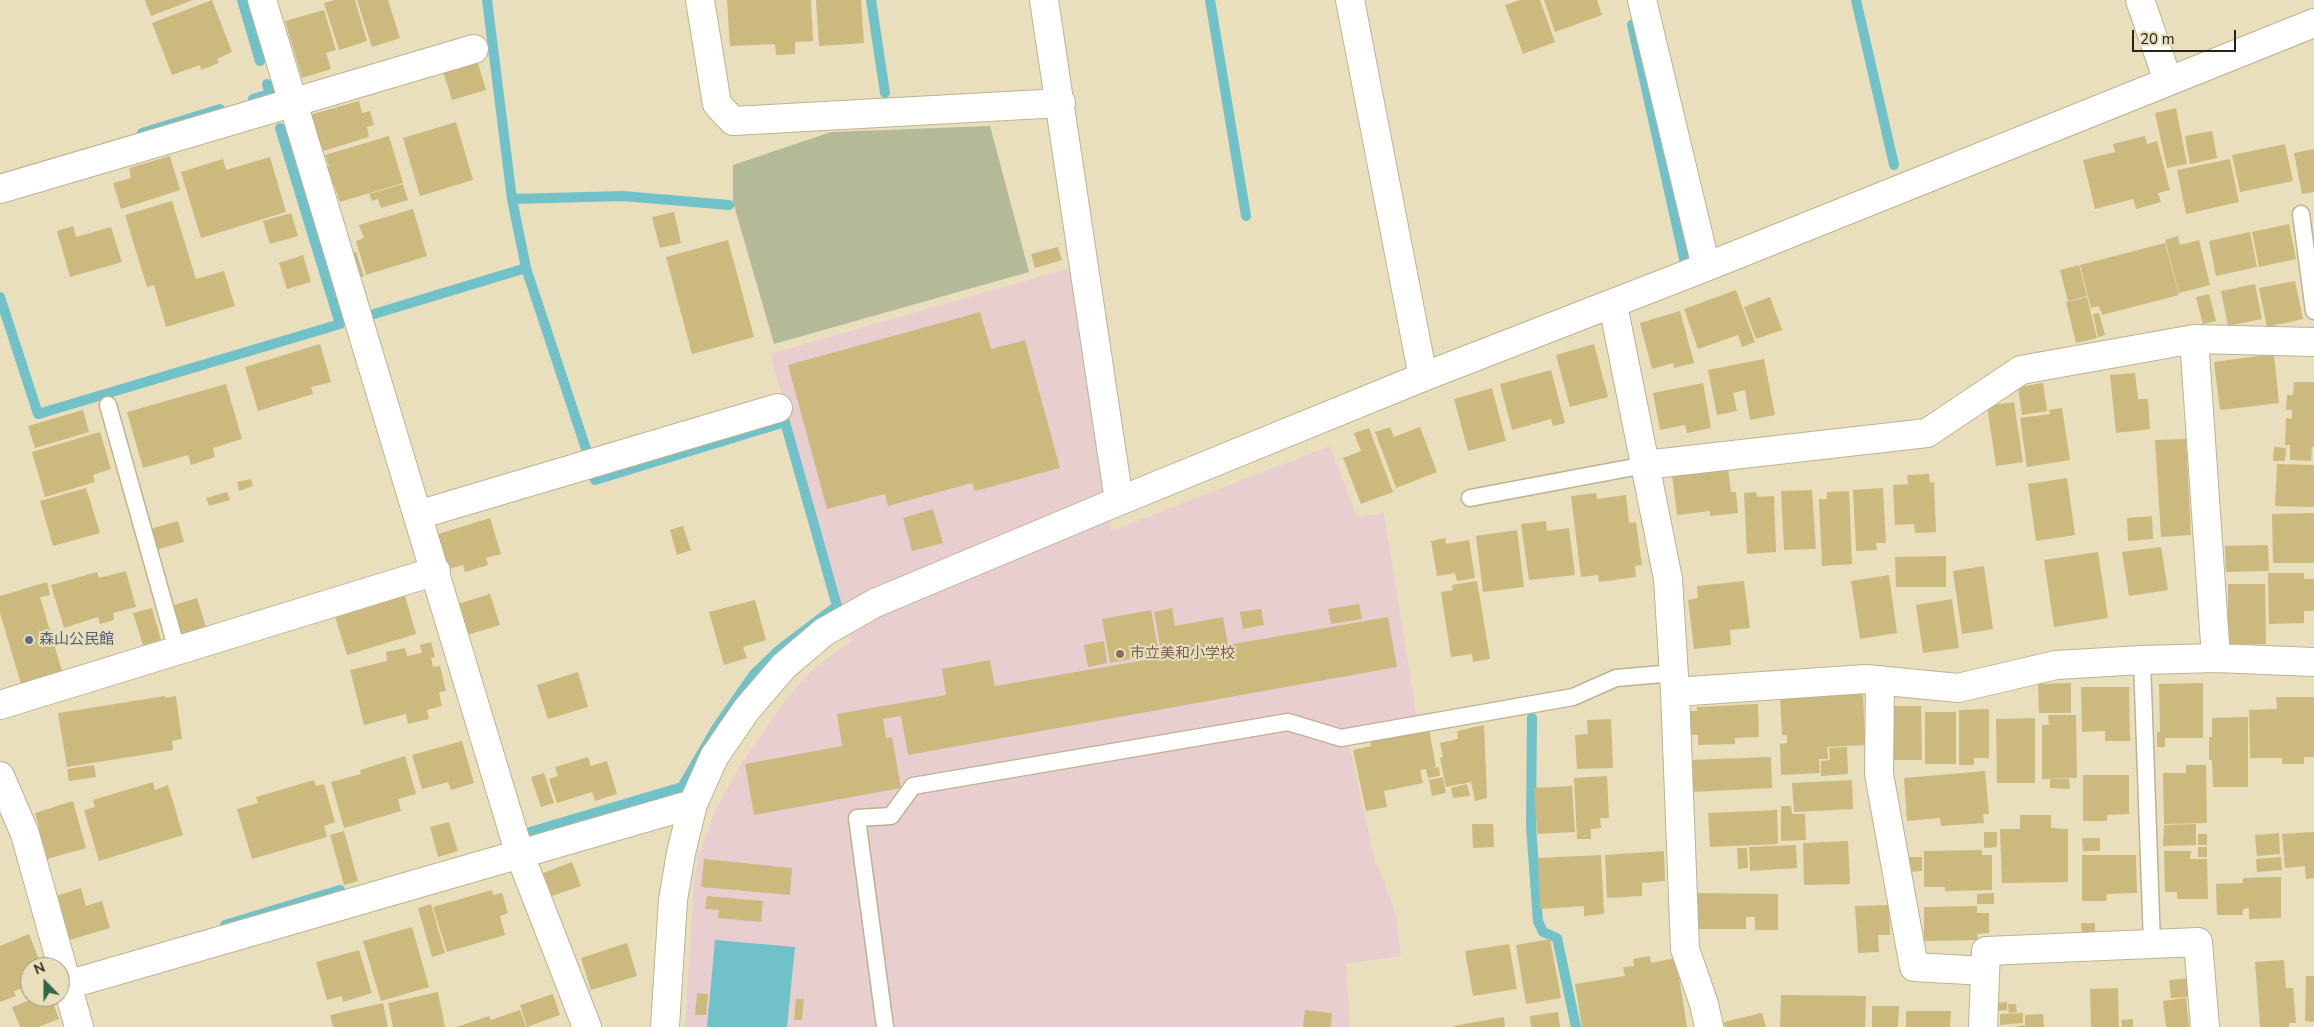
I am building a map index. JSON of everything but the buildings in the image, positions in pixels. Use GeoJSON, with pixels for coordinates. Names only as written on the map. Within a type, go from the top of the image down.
{"type":"FeatureCollection","features":[{"type":"Feature","properties":{"kind":"street"},"geometry":{"type":"LineString","coordinates":[[262,0],[436,571],[520,855],[587,1027]]}},
{"type":"Feature","properties":{"kind":"street"},"geometry":{"type":"LineString","coordinates":[[700,0],[717,104],[733,121],[1061,103]]}},
{"type":"Feature","properties":{"kind":"street"},"geometry":{"type":"LineString","coordinates":[[1044,0],[1061,103],[1119,501]]}},
{"type":"Feature","properties":{"kind":"street"},"geometry":{"type":"LineString","coordinates":[[1350,0],[1423,377]]}},
{"type":"Feature","properties":{"kind":"street"},"geometry":{"type":"LineString","coordinates":[[1642,0],[1706,267]]}},
{"type":"Feature","properties":{"kind":"street"},"geometry":{"type":"LineString","coordinates":[[2140,0],[2168,81]]}},
{"type":"Feature","properties":{"kind":"street"},"geometry":{"type":"LineString","coordinates":[[665,1027],[673,900],[681,853],[693,804],[714,756],[746,708],[784,666],[824,632],[875,603],[1119,501],[1423,377],[1706,267],[2314,23]]}},
{"type":"Feature","properties":{"kind":"street"},"geometry":{"type":"LineString","coordinates":[[0,189],[474,49]]}},
{"type":"Feature","properties":{"kind":"street"},"geometry":{"type":"LineString","coordinates":[[1612,304],[1668,579],[1685,949],[1704,1004],[1709,1027]]}},
{"type":"Feature","properties":{"kind":"street"},"geometry":{"type":"LineString","coordinates":[[1645,465],[1926,432],[2021,370],[2194,339],[2314,342]]}},
{"type":"Feature","properties":{"kind":"street"},"geometry":{"type":"LineString","coordinates":[[2194,339],[2216,658]]}},
{"type":"Feature","properties":{"kind":"street"},"geometry":{"type":"LineString","coordinates":[[418,515],[778,408]]}},
{"type":"Feature","properties":{"kind":"street"},"geometry":{"type":"LineString","coordinates":[[0,705],[436,571]]}},
{"type":"Feature","properties":{"kind":"street"},"geometry":{"type":"LineString","coordinates":[[1674,683],[1866,679],[1958,688],[2056,666],[2142,660],[2216,658],[2314,662]]}},
{"type":"Feature","properties":{"kind":"street"},"geometry":{"type":"LineString","coordinates":[[1880,680],[1879,774],[1914,967],[1985,971]]}},
{"type":"Feature","properties":{"kind":"street"},"geometry":{"type":"LineString","coordinates":[[0,776],[24,834],[59,957]]}},
{"type":"Feature","properties":{"kind":"street"},"geometry":{"type":"LineString","coordinates":[[70,984],[693,804]]}},
{"type":"Feature","properties":{"kind":"street"},"geometry":{"type":"LineString","coordinates":[[1983,1027],[1986,951],[2198,942],[2205,1027]]}},
{"type":"Feature","properties":{"kind":"street"},"geometry":{"type":"LineString","coordinates":[[70,996],[79,1027]]}},
{"type":"Feature","properties":{"kind":"lane"},"geometry":{"type":"LineString","coordinates":[[2301,214],[2314,312]]}},
{"type":"Feature","properties":{"kind":"lane"},"geometry":{"type":"LineString","coordinates":[[108,405],[176,650]]}},
{"type":"Feature","properties":{"kind":"lane"},"geometry":{"type":"LineString","coordinates":[[1470,498],[1645,465]]}},
{"type":"Feature","properties":{"kind":"lane"},"geometry":{"type":"LineString","coordinates":[[2142,660],[2152,944]]}},
{"type":"Feature","properties":{"kind":"lane"},"geometry":{"type":"LineString","coordinates":[[884,1027],[857,818],[891,816],[913,786],[1288,722],[1341,738],[1573,697],[1616,678],[1674,683]]}},
{"type":"Feature","properties":{"kind":"shaded area","name":"市立美和小学校"},"geometry":{"type":"Polygon","coordinates":[[[1070,268],[1111,531],[1330,446],[1357,517],[1384,513],[1417,719],[1349,744],[1374,856],[1396,914],[1401,956],[1346,964],[1350,1027],[685,1027],[694,882],[698,857],[714,813],[741,764],[787,698],[815,667],[852,641],[770,354],[1070,268]]]}},
{"type":"Feature","properties":{"kind":"green space"},"geometry":{"type":"Polygon","coordinates":[[[990,126],[1029,272],[774,344],[733,202],[733,165],[831,132],[990,126]]]}},
{"type":"Feature","properties":{"kind":"water"},"geometry":{"type":"Polygon","coordinates":[[[715,940],[795,947],[787,1027],[707,1027],[715,940]]]}},
{"type":"Feature","properties":{"kind":"waterway"},"geometry":{"type":"LineString","coordinates":[[242,0],[260,61]]}},
{"type":"Feature","properties":{"kind":"waterway"},"geometry":{"type":"LineString","coordinates":[[487,0],[512,199],[526,268],[587,452]]}},
{"type":"Feature","properties":{"kind":"waterway"},"geometry":{"type":"LineString","coordinates":[[871,0],[885,93]]}},
{"type":"Feature","properties":{"kind":"waterway"},"geometry":{"type":"LineString","coordinates":[[1210,0],[1246,216]]}},
{"type":"Feature","properties":{"kind":"waterway"},"geometry":{"type":"LineString","coordinates":[[1856,0],[1894,165]]}},
{"type":"Feature","properties":{"kind":"waterway"},"geometry":{"type":"LineString","coordinates":[[1632,25],[1685,263]]}},
{"type":"Feature","properties":{"kind":"waterway"},"geometry":{"type":"LineString","coordinates":[[253,99],[270,94],[267,84]]}},
{"type":"Feature","properties":{"kind":"waterway"},"geometry":{"type":"LineString","coordinates":[[142,133],[220,109]]}},
{"type":"Feature","properties":{"kind":"waterway"},"geometry":{"type":"LineString","coordinates":[[0,297],[38,414],[340,324],[280,128]]}},
{"type":"Feature","properties":{"kind":"waterway"},"geometry":{"type":"LineString","coordinates":[[512,199],[623,196],[729,205]]}},
{"type":"Feature","properties":{"kind":"waterway"},"geometry":{"type":"LineString","coordinates":[[374,314],[526,268]]}},
{"type":"Feature","properties":{"kind":"waterway"},"geometry":{"type":"LineString","coordinates":[[530,832],[682,787],[717,727],[754,674],[779,650],[837,606],[785,422],[595,480],[593,473]]}},
{"type":"Feature","properties":{"kind":"waterway"},"geometry":{"type":"LineString","coordinates":[[1532,718],[1531,826],[1538,921],[1543,932],[1557,938],[1576,1027]]}},
{"type":"Feature","properties":{"kind":"waterway"},"geometry":{"type":"LineString","coordinates":[[225,925],[340,890]]}},
{"type":"Feature","properties":{"kind":"place","name":"森山公民館"},"geometry":{"type":"Point","coordinates":[29,640]}},
{"type":"Feature","properties":{"kind":"place","name":"市立美和小学校"},"geometry":{"type":"Point","coordinates":[1120,654]}}]}
